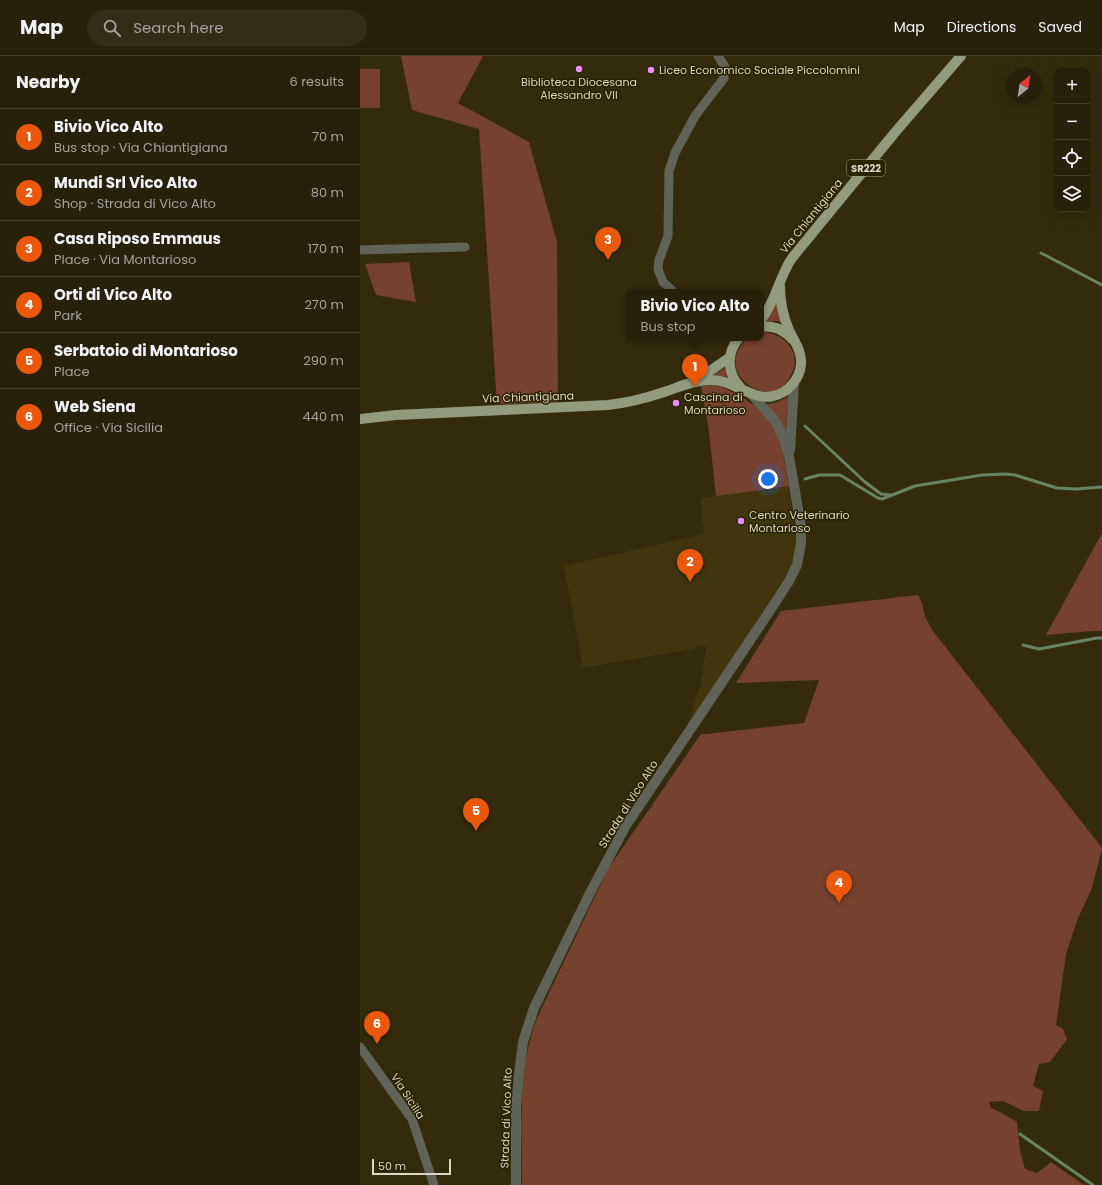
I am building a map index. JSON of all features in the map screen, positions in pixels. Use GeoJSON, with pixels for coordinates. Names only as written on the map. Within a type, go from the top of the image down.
{"type":"FeatureCollection","features":[{"type":"Feature","properties":{"kind":"main road","name":"Via Chiantigiana"},"geometry":{"type":"LineString","coordinates":[[360,419],[392,415],[608,405],[649,397],[694,382],[718,380],[731,383],[748,392],[763,397],[775,396],[785,391],[794,384],[799,374],[801,364],[800,353],[785,318],[780,297],[780,286],[783,273],[792,258],[897,130],[961,56]]}},
{"type":"Feature","properties":{"kind":"main road","name":"Via Chiantigiana"},"geometry":{"type":"LineString","coordinates":[[764,316],[780,286]]}},
{"type":"Feature","properties":{"kind":"main road"},"geometry":{"type":"LineString","coordinates":[[764,326],[778,328],[788,334],[796,344]]}},
{"type":"Feature","properties":{"kind":"main road"},"geometry":{"type":"LineString","coordinates":[[737,341],[732,349],[730,369],[735,381],[748,392]]}},
{"type":"Feature","properties":{"kind":"main road","name":"Via Chiantigiana"},"geometry":{"type":"LineString","coordinates":[[694,382],[730,357]]}},
{"type":"Feature","properties":{"kind":"street"},"geometry":{"type":"LineString","coordinates":[[671,289],[663,282],[658,269],[659,260],[668,236],[669,171],[675,153],[695,116],[724,78],[725,67],[718,56]]}},
{"type":"Feature","properties":{"kind":"street"},"geometry":{"type":"LineString","coordinates":[[360,250],[465,247]]}},
{"type":"Feature","properties":{"kind":"street","name":"Strada di Vico Alto"},"geometry":{"type":"LineString","coordinates":[[789,456],[794,384]]}},
{"type":"Feature","properties":{"kind":"street","name":"Strada di Vico Alto"},"geometry":{"type":"LineString","coordinates":[[516,1185],[516,1107],[519,1074],[523,1042],[534,1008],[590,893],[625,828],[776,601],[797,565],[801,542],[801,526],[789,456],[776,422],[748,392]]}},
{"type":"Feature","properties":{"kind":"street","name":"Via Sicilia"},"geometry":{"type":"LineString","coordinates":[[360,1047],[412,1119],[434,1185]]}},
{"type":"Feature","properties":{"kind":"shaded area"},"geometry":{"type":"Polygon","coordinates":[[[401,56],[483,56],[458,103],[529,142],[557,242],[558,402],[497,404],[479,129],[412,110],[401,56]]]}},
{"type":"Feature","properties":{"kind":"shaded area"},"geometry":{"type":"Polygon","coordinates":[[[360,69],[380,69],[380,108],[360,108],[360,69]]]}},
{"type":"Feature","properties":{"kind":"shaded area"},"geometry":{"type":"Polygon","coordinates":[[[409,262],[416,302],[376,295],[365,264],[409,262]]]}},
{"type":"Feature","properties":{"kind":"shaded area"},"geometry":{"type":"Polygon","coordinates":[[[777,298],[784,324],[777,321],[767,321],[777,298]]]}},
{"type":"Feature","properties":{"kind":"shaded area"},"geometry":{"type":"Polygon","coordinates":[[[764,332],[773,334],[785,340],[791,347],[795,361],[791,375],[782,387],[771,391],[759,390],[748,385],[739,375],[736,364],[738,351],[746,341],[764,341],[764,332]]]}},
{"type":"Feature","properties":{"kind":"shaded area"},"geometry":{"type":"Polygon","coordinates":[[[725,368],[726,377],[713,375],[725,368]]]}},
{"type":"Feature","properties":{"kind":"shaded area"},"geometry":{"type":"Polygon","coordinates":[[[714,385],[745,399],[769,419],[778,436],[784,456],[789,486],[716,496],[709,432],[701,386],[714,385]]]}},
{"type":"Feature","properties":{"kind":"shaded area"},"geometry":{"type":"Polygon","coordinates":[[[790,396],[787,408],[786,433],[767,404],[775,403],[790,396]]]}},
{"type":"Feature","properties":{"kind":"shaded area"},"geometry":{"type":"Polygon","coordinates":[[[789,486],[796,541],[793,560],[789,570],[713,689],[687,725],[701,682],[706,647],[702,646],[583,668],[564,566],[704,534],[700,498],[789,486]]]}},
{"type":"Feature","properties":{"kind":"shaded area"},"geometry":{"type":"Polygon","coordinates":[[[1102,533],[1102,631],[1046,635],[1102,533]]]}},
{"type":"Feature","properties":{"kind":"shaded area"},"geometry":{"type":"Polygon","coordinates":[[[918,595],[922,603],[925,617],[933,631],[1102,848],[1092,888],[1078,918],[1066,954],[1056,1025],[1063,1029],[1067,1039],[1050,1062],[1039,1064],[1033,1086],[1043,1091],[1039,1111],[1024,1111],[1003,1101],[989,1102],[991,1108],[1017,1122],[1020,1150],[1025,1169],[1037,1173],[1051,1162],[1084,1185],[522,1185],[521,1122],[523,1079],[531,1038],[537,1018],[608,869],[701,734],[804,723],[819,680],[736,683],[781,611],[918,595]]]}},
{"type":"Feature","properties":{"kind":"waterway"},"geometry":{"type":"LineString","coordinates":[[1041,253],[1102,285]]}},
{"type":"Feature","properties":{"kind":"waterway"},"geometry":{"type":"LineString","coordinates":[[805,426],[865,482],[881,494],[891,495]]}},
{"type":"Feature","properties":{"kind":"waterway"},"geometry":{"type":"LineString","coordinates":[[805,479],[819,475],[840,475],[882,499],[915,486],[982,475],[1015,475],[1057,488],[1076,489],[1102,487]]}},
{"type":"Feature","properties":{"kind":"waterway"},"geometry":{"type":"LineString","coordinates":[[1023,645],[1039,649],[1102,638]]}},
{"type":"Feature","properties":{"kind":"waterway"},"geometry":{"type":"LineString","coordinates":[[1020,1134],[1093,1185]]}},
{"type":"Feature","properties":{"kind":"place","name":"Biblioteca Diocesana Alessandro VII"},"geometry":{"type":"Point","coordinates":[579,69]}},
{"type":"Feature","properties":{"kind":"place","name":"Liceo Economico Sociale Piccolomini"},"geometry":{"type":"Point","coordinates":[651,70]}},
{"type":"Feature","properties":{"kind":"place","name":"Casa Riposo Emmaus"},"geometry":{"type":"Point","coordinates":[608,260]}},
{"type":"Feature","properties":{"kind":"place","name":"Bivio Vico Alto"},"geometry":{"type":"Point","coordinates":[695,387]}},
{"type":"Feature","properties":{"kind":"place","name":"Cascina di Montarioso"},"geometry":{"type":"Point","coordinates":[676,403]}},
{"type":"Feature","properties":{"kind":"place","name":"Centro Veterinario Montarioso"},"geometry":{"type":"Point","coordinates":[741,521]}},
{"type":"Feature","properties":{"kind":"place","name":"Mundi Srl Vico Alto"},"geometry":{"type":"Point","coordinates":[690,582]}},
{"type":"Feature","properties":{"kind":"place","name":"Serbatoio di Montarioso"},"geometry":{"type":"Point","coordinates":[476,831]}},
{"type":"Feature","properties":{"kind":"place","name":"Orti di Vico Alto"},"geometry":{"type":"Point","coordinates":[839,903]}},
{"type":"Feature","properties":{"kind":"place","name":"Web Siena"},"geometry":{"type":"Point","coordinates":[377,1044]}}]}
